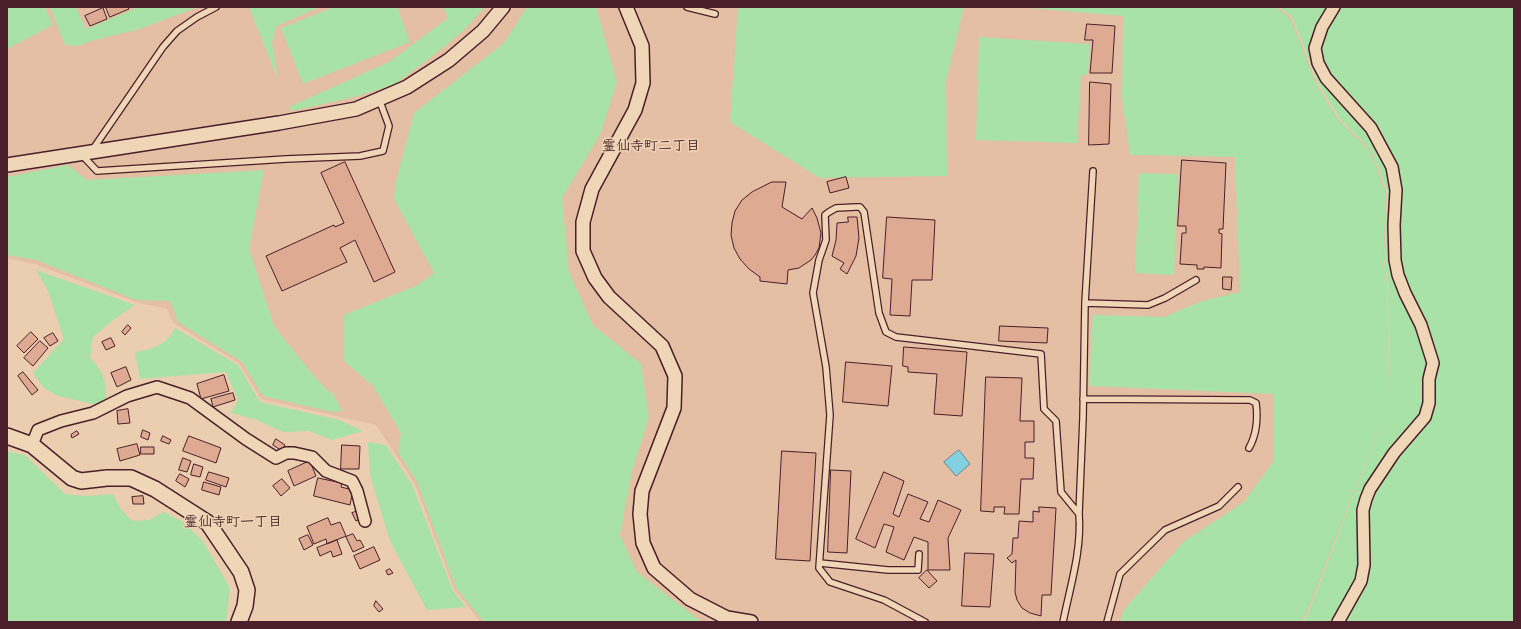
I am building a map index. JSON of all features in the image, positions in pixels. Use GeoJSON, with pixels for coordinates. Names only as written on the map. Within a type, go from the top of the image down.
{"type":"FeatureCollection","features":[{"type":"Feature","properties":{"kind":"main road"},"geometry":{"type":"LineString","coordinates":[[7,436],[32,445],[72,478],[81,481],[107,478],[131,478],[155,489],[208,523],[241,572],[247,590],[245,606],[239,622]]}},
{"type":"Feature","properties":{"kind":"street"},"geometry":{"type":"LineString","coordinates":[[7,165],[87,154],[356,109],[407,87],[449,60],[483,30],[503,7]]}},
{"type":"Feature","properties":{"kind":"street"},"geometry":{"type":"LineString","coordinates":[[626,7],[642,46],[643,84],[635,110],[592,189],[583,222],[583,251],[595,278],[609,297],[662,346],[675,376],[674,408],[642,491],[640,506],[643,543],[654,568],[690,599],[727,618],[751,622]]}},
{"type":"Feature","properties":{"kind":"street"},"geometry":{"type":"LineString","coordinates":[[1334,7],[1322,27],[1315,48],[1318,63],[1326,78],[1371,128],[1392,167],[1396,190],[1394,225],[1395,260],[1398,275],[1421,325],[1433,363],[1429,379],[1429,403],[1424,417],[1394,454],[1370,489],[1366,499],[1363,510],[1364,565],[1361,581],[1338,622]]}},
{"type":"Feature","properties":{"kind":"street"},"geometry":{"type":"LineString","coordinates":[[32,445],[38,430],[61,421],[93,413],[126,396],[157,387],[174,391],[190,398],[246,440],[276,458],[286,453],[294,453],[312,457],[326,471],[352,481],[357,490],[365,521]]}},
{"type":"Feature","properties":{"kind":"lane"},"geometry":{"type":"LineString","coordinates":[[216,7],[197,17],[177,31],[163,47],[87,154],[97,171],[286,159],[360,156],[383,151],[389,126],[379,99]]}},
{"type":"Feature","properties":{"kind":"lane"},"geometry":{"type":"LineString","coordinates":[[687,7],[715,14]]}},
{"type":"Feature","properties":{"kind":"lane"},"geometry":{"type":"LineString","coordinates":[[1063,622],[1076,558],[1080,527],[1079,514],[1083,399],[1084,303],[1093,172]]}},
{"type":"Feature","properties":{"kind":"lane"},"geometry":{"type":"LineString","coordinates":[[925,622],[884,600],[830,582],[819,568],[830,415],[826,367],[813,293],[819,260],[826,240],[825,215],[829,212],[836,208],[860,207],[864,212],[879,313],[886,332],[896,337],[1041,354],[1044,409],[1056,421],[1061,492],[1079,514]]}},
{"type":"Feature","properties":{"kind":"lane"},"geometry":{"type":"LineString","coordinates":[[1084,303],[1148,305],[1165,298],[1196,280]]}},
{"type":"Feature","properties":{"kind":"lane"},"geometry":{"type":"LineString","coordinates":[[1083,399],[1250,400],[1256,403],[1257,413],[1256,427],[1249,448]]}},
{"type":"Feature","properties":{"kind":"lane"},"geometry":{"type":"LineString","coordinates":[[1107,622],[1120,574],[1165,530],[1219,506],[1238,487]]}},
{"type":"Feature","properties":{"kind":"lane"},"geometry":{"type":"LineString","coordinates":[[820,563],[888,570],[918,570],[919,554]]}},
{"type":"Feature","properties":{"kind":"shaded area"},"geometry":{"type":"Polygon","coordinates":[[[7,7],[1277,7],[1291,17],[1318,86],[1339,120],[1371,150],[1387,193],[1384,257],[1387,285],[1389,402],[1307,614],[1301,622],[481,622],[454,589],[415,484],[376,425],[261,399],[239,363],[173,323],[167,309],[136,302],[35,264],[7,258],[7,7]]]}},
{"type":"Feature","properties":{"kind":"green space"},"geometry":{"type":"Polygon","coordinates":[[[7,7],[45,7],[53,25],[7,49],[7,7]]]}},
{"type":"Feature","properties":{"kind":"green space"},"geometry":{"type":"Polygon","coordinates":[[[50,7],[76,7],[86,29],[139,7],[198,7],[140,29],[91,41],[79,46],[65,45],[50,7]]]}},
{"type":"Feature","properties":{"kind":"green space"},"geometry":{"type":"Polygon","coordinates":[[[249,7],[320,7],[277,26],[272,42],[278,80],[249,7]]]}},
{"type":"Feature","properties":{"kind":"green space"},"geometry":{"type":"Polygon","coordinates":[[[334,7],[397,7],[410,42],[303,84],[281,28],[334,7]]]}},
{"type":"Feature","properties":{"kind":"green space"},"geometry":{"type":"Polygon","coordinates":[[[443,7],[485,7],[464,30],[395,84],[358,96],[292,111],[289,107],[389,62],[448,18],[443,7]]]}},
{"type":"Feature","properties":{"kind":"green space"},"geometry":{"type":"Polygon","coordinates":[[[527,7],[596,7],[617,82],[600,135],[562,198],[569,272],[593,325],[641,364],[649,417],[632,471],[620,535],[637,572],[702,622],[484,622],[456,588],[417,482],[398,452],[401,433],[373,386],[344,361],[344,315],[418,285],[434,273],[394,199],[397,177],[414,113],[504,43],[527,7]]]}},
{"type":"Feature","properties":{"kind":"green space"},"geometry":{"type":"Polygon","coordinates":[[[738,7],[964,7],[946,81],[947,176],[820,178],[730,122],[738,7]]]}},
{"type":"Feature","properties":{"kind":"green space"},"geometry":{"type":"Polygon","coordinates":[[[1017,7],[1275,7],[1290,18],[1317,86],[1339,121],[1370,151],[1386,193],[1383,256],[1387,285],[1389,402],[1306,614],[1300,622],[1120,622],[1123,611],[1183,542],[1244,502],[1273,462],[1273,394],[1089,386],[1093,315],[1164,317],[1202,301],[1240,292],[1235,157],[1130,155],[1122,97],[1123,16],[1017,7]]]}},
{"type":"Feature","properties":{"kind":"green space"},"geometry":{"type":"Polygon","coordinates":[[[1279,7],[1514,7],[1514,622],[1302,622],[1308,614],[1389,402],[1388,285],[1384,257],[1388,192],[1371,150],[1340,119],[1319,85],[1292,17],[1279,7]]]}},
{"type":"Feature","properties":{"kind":"green space"},"geometry":{"type":"Polygon","coordinates":[[[979,37],[1090,44],[1088,75],[1081,75],[1077,143],[976,140],[979,37]]]}},
{"type":"Feature","properties":{"kind":"green space"},"geometry":{"type":"Polygon","coordinates":[[[68,165],[87,180],[264,170],[249,249],[274,326],[309,370],[325,388],[334,395],[342,411],[332,412],[263,396],[242,362],[178,322],[170,301],[136,300],[36,260],[7,255],[7,177],[68,165]]]}},
{"type":"Feature","properties":{"kind":"green space"},"geometry":{"type":"Polygon","coordinates":[[[1139,173],[1178,174],[1174,275],[1135,273],[1139,173]]]}},
{"type":"Feature","properties":{"kind":"green space"},"geometry":{"type":"Polygon","coordinates":[[[36,270],[135,305],[112,321],[93,337],[90,358],[98,367],[103,376],[106,392],[106,398],[97,405],[58,396],[44,388],[33,373],[64,339],[48,291],[36,270]]]}},
{"type":"Feature","properties":{"kind":"green space"},"geometry":{"type":"Polygon","coordinates":[[[175,328],[238,365],[260,402],[339,420],[363,431],[332,440],[309,431],[283,432],[257,420],[231,413],[238,400],[226,372],[140,379],[135,352],[153,348],[164,342],[172,334],[175,328]]]}},
{"type":"Feature","properties":{"kind":"green space"},"geometry":{"type":"Polygon","coordinates":[[[368,442],[386,445],[412,485],[453,591],[466,607],[427,610],[390,541],[370,475],[368,442]]]}},
{"type":"Feature","properties":{"kind":"green space"},"geometry":{"type":"Polygon","coordinates":[[[7,451],[25,455],[65,494],[88,496],[113,494],[120,508],[132,521],[149,520],[164,512],[183,522],[202,540],[230,588],[226,622],[7,622],[7,451]]]}},
{"type":"Feature","properties":{"kind":"water"},"geometry":{"type":"Polygon","coordinates":[[[959,450],[970,464],[956,476],[944,462],[959,450]]]}},
{"type":"Feature","properties":{"kind":"building"},"geometry":{"type":"Polygon","coordinates":[[[106,7],[128,7],[129,9],[110,17],[106,7]]]}},
{"type":"Feature","properties":{"kind":"building"},"geometry":{"type":"Polygon","coordinates":[[[103,8],[107,19],[90,26],[85,16],[103,8]]]}},
{"type":"Feature","properties":{"kind":"building"},"geometry":{"type":"Polygon","coordinates":[[[1087,24],[1115,26],[1112,73],[1090,73],[1093,40],[1085,40],[1087,24]]]}},
{"type":"Feature","properties":{"kind":"building"},"geometry":{"type":"Polygon","coordinates":[[[1090,82],[1111,84],[1109,144],[1089,145],[1090,82]]]}},
{"type":"Feature","properties":{"kind":"building"},"geometry":{"type":"Polygon","coordinates":[[[1182,160],[1226,163],[1223,229],[1219,229],[1219,233],[1222,234],[1221,268],[1204,267],[1204,269],[1197,269],[1197,265],[1180,264],[1182,233],[1186,233],[1186,226],[1178,226],[1182,160]]]}},
{"type":"Feature","properties":{"kind":"building"},"geometry":{"type":"Polygon","coordinates":[[[345,162],[395,272],[374,282],[355,240],[340,248],[347,262],[282,291],[266,256],[334,225],[335,227],[344,223],[321,173],[345,162]]]}},
{"type":"Feature","properties":{"kind":"building"},"geometry":{"type":"Polygon","coordinates":[[[846,177],[849,188],[830,193],[827,182],[846,177]]]}},
{"type":"Feature","properties":{"kind":"building"},"geometry":{"type":"Polygon","coordinates":[[[772,182],[786,182],[782,207],[802,219],[812,208],[817,218],[821,233],[819,248],[815,255],[811,260],[799,268],[788,270],[787,284],[760,281],[760,277],[749,269],[740,259],[734,248],[731,235],[735,211],[742,200],[752,192],[772,182]]]}},
{"type":"Feature","properties":{"kind":"building"},"geometry":{"type":"Polygon","coordinates":[[[848,217],[857,217],[859,238],[856,256],[847,274],[840,269],[844,263],[832,256],[836,240],[837,223],[848,222],[848,217]]]}},
{"type":"Feature","properties":{"kind":"building"},"geometry":{"type":"Polygon","coordinates":[[[887,217],[935,220],[932,280],[912,280],[910,316],[890,315],[892,279],[883,278],[887,217]]]}},
{"type":"Feature","properties":{"kind":"building"},"geometry":{"type":"Polygon","coordinates":[[[1223,277],[1232,277],[1231,290],[1223,289],[1223,277]]]}},
{"type":"Feature","properties":{"kind":"building"},"geometry":{"type":"Polygon","coordinates":[[[128,325],[131,328],[125,335],[122,332],[128,325]]]}},
{"type":"Feature","properties":{"kind":"building"},"geometry":{"type":"Polygon","coordinates":[[[1000,326],[1048,328],[1047,343],[999,341],[1000,326]]]}},
{"type":"Feature","properties":{"kind":"building"},"geometry":{"type":"Polygon","coordinates":[[[31,332],[38,339],[24,353],[17,346],[31,332]]]}},
{"type":"Feature","properties":{"kind":"building"},"geometry":{"type":"Polygon","coordinates":[[[53,333],[58,341],[50,346],[44,338],[53,333]]]}},
{"type":"Feature","properties":{"kind":"building"},"geometry":{"type":"Polygon","coordinates":[[[111,338],[115,346],[106,350],[102,342],[111,338]]]}},
{"type":"Feature","properties":{"kind":"building"},"geometry":{"type":"Polygon","coordinates":[[[40,341],[48,348],[33,366],[24,358],[40,341]]]}},
{"type":"Feature","properties":{"kind":"building"},"geometry":{"type":"Polygon","coordinates":[[[904,347],[967,352],[962,416],[934,414],[937,374],[908,372],[908,367],[903,366],[904,347]]]}},
{"type":"Feature","properties":{"kind":"building"},"geometry":{"type":"Polygon","coordinates":[[[846,362],[892,366],[888,406],[843,402],[846,362]]]}},
{"type":"Feature","properties":{"kind":"building"},"geometry":{"type":"Polygon","coordinates":[[[126,367],[131,380],[117,387],[111,373],[126,367]]]}},
{"type":"Feature","properties":{"kind":"building"},"geometry":{"type":"Polygon","coordinates":[[[23,372],[38,390],[32,395],[18,376],[23,372]]]}},
{"type":"Feature","properties":{"kind":"building"},"geometry":{"type":"Polygon","coordinates":[[[224,375],[229,391],[201,399],[197,384],[224,375]]]}},
{"type":"Feature","properties":{"kind":"building"},"geometry":{"type":"Polygon","coordinates":[[[986,377],[1022,378],[1020,421],[1034,421],[1034,442],[1025,442],[1025,458],[1034,458],[1033,479],[1021,479],[1019,514],[1004,514],[1005,507],[994,507],[994,512],[981,511],[986,377]]]}},
{"type":"Feature","properties":{"kind":"building"},"geometry":{"type":"Polygon","coordinates":[[[233,393],[235,400],[213,407],[211,399],[233,393]]]}},
{"type":"Feature","properties":{"kind":"building"},"geometry":{"type":"Polygon","coordinates":[[[128,409],[130,423],[118,424],[117,411],[128,409]]]}},
{"type":"Feature","properties":{"kind":"building"},"geometry":{"type":"Polygon","coordinates":[[[143,430],[150,433],[148,440],[141,437],[143,430]]]}},
{"type":"Feature","properties":{"kind":"building"},"geometry":{"type":"Polygon","coordinates":[[[77,431],[79,434],[72,438],[71,435],[77,431]]]}},
{"type":"Feature","properties":{"kind":"building"},"geometry":{"type":"Polygon","coordinates":[[[163,436],[171,440],[169,444],[161,441],[163,436]]]}},
{"type":"Feature","properties":{"kind":"building"},"geometry":{"type":"Polygon","coordinates":[[[189,436],[221,448],[216,463],[183,451],[189,436]]]}},
{"type":"Feature","properties":{"kind":"building"},"geometry":{"type":"Polygon","coordinates":[[[276,439],[285,445],[282,451],[273,445],[276,439]]]}},
{"type":"Feature","properties":{"kind":"building"},"geometry":{"type":"Polygon","coordinates":[[[137,444],[140,455],[120,461],[117,449],[137,444]]]}},
{"type":"Feature","properties":{"kind":"building"},"geometry":{"type":"Polygon","coordinates":[[[342,445],[360,446],[359,469],[341,469],[342,445]]]}},
{"type":"Feature","properties":{"kind":"building"},"geometry":{"type":"Polygon","coordinates":[[[141,447],[154,447],[154,454],[141,454],[141,447]]]}},
{"type":"Feature","properties":{"kind":"building"},"geometry":{"type":"Polygon","coordinates":[[[782,451],[816,453],[810,561],[776,559],[782,451]]]}},
{"type":"Feature","properties":{"kind":"building"},"geometry":{"type":"Polygon","coordinates":[[[183,458],[191,461],[187,472],[179,470],[183,458]]]}},
{"type":"Feature","properties":{"kind":"building"},"geometry":{"type":"Polygon","coordinates":[[[310,461],[316,476],[294,486],[288,471],[310,461]]]}},
{"type":"Feature","properties":{"kind":"building"},"geometry":{"type":"Polygon","coordinates":[[[194,464],[203,467],[200,477],[191,475],[194,464]]]}},
{"type":"Feature","properties":{"kind":"building"},"geometry":{"type":"Polygon","coordinates":[[[831,470],[851,471],[847,553],[828,552],[831,470]]]}},
{"type":"Feature","properties":{"kind":"building"},"geometry":{"type":"Polygon","coordinates":[[[209,472],[229,478],[226,487],[206,480],[209,472]]]}},
{"type":"Feature","properties":{"kind":"building"},"geometry":{"type":"Polygon","coordinates":[[[884,472],[904,481],[893,514],[899,517],[908,494],[928,502],[920,519],[929,522],[938,500],[961,510],[948,538],[950,570],[928,570],[928,542],[914,537],[904,560],[886,552],[894,527],[884,524],[875,548],[856,539],[884,472]]]}},
{"type":"Feature","properties":{"kind":"building"},"geometry":{"type":"Polygon","coordinates":[[[180,474],[189,479],[185,487],[176,481],[180,474]]]}},
{"type":"Feature","properties":{"kind":"building"},"geometry":{"type":"Polygon","coordinates":[[[318,478],[342,483],[341,487],[353,490],[350,505],[314,496],[318,478]]]}},
{"type":"Feature","properties":{"kind":"building"},"geometry":{"type":"Polygon","coordinates":[[[282,479],[290,488],[281,496],[273,486],[282,479]]]}},
{"type":"Feature","properties":{"kind":"building"},"geometry":{"type":"Polygon","coordinates":[[[204,482],[221,487],[219,495],[202,490],[204,482]]]}},
{"type":"Feature","properties":{"kind":"building"},"geometry":{"type":"Polygon","coordinates":[[[143,496],[144,504],[133,504],[132,497],[143,496]]]}},
{"type":"Feature","properties":{"kind":"building"},"geometry":{"type":"Polygon","coordinates":[[[1039,507],[1056,508],[1051,595],[1042,595],[1041,616],[1030,613],[1022,608],[1017,600],[1015,592],[1016,560],[1012,563],[1007,558],[1012,554],[1013,538],[1018,538],[1019,521],[1033,522],[1033,511],[1039,512],[1039,507]]]}},
{"type":"Feature","properties":{"kind":"building"},"geometry":{"type":"Polygon","coordinates":[[[358,511],[362,518],[356,521],[352,513],[358,511]]]}},
{"type":"Feature","properties":{"kind":"building"},"geometry":{"type":"Polygon","coordinates":[[[328,518],[331,525],[340,522],[346,536],[327,544],[326,539],[314,544],[307,527],[328,518]]]}},
{"type":"Feature","properties":{"kind":"building"},"geometry":{"type":"Polygon","coordinates":[[[353,534],[357,541],[360,540],[364,547],[353,552],[346,537],[353,534]]]}},
{"type":"Feature","properties":{"kind":"building"},"geometry":{"type":"Polygon","coordinates":[[[308,535],[313,545],[304,550],[299,539],[308,535]]]}},
{"type":"Feature","properties":{"kind":"building"},"geometry":{"type":"Polygon","coordinates":[[[337,540],[342,554],[333,557],[331,551],[320,556],[317,548],[337,540]]]}},
{"type":"Feature","properties":{"kind":"building"},"geometry":{"type":"Polygon","coordinates":[[[374,547],[380,560],[360,569],[354,556],[374,547]]]}},
{"type":"Feature","properties":{"kind":"building"},"geometry":{"type":"Polygon","coordinates":[[[965,553],[994,554],[990,607],[962,606],[965,553]]]}},
{"type":"Feature","properties":{"kind":"building"},"geometry":{"type":"Polygon","coordinates":[[[390,569],[393,573],[388,575],[386,571],[390,569]]]}},
{"type":"Feature","properties":{"kind":"building"},"geometry":{"type":"Polygon","coordinates":[[[927,570],[937,581],[929,588],[919,578],[927,570]]]}},
{"type":"Feature","properties":{"kind":"building"},"geometry":{"type":"Polygon","coordinates":[[[376,601],[383,609],[379,612],[374,606],[376,601]]]}},
{"type":"Feature","properties":{"kind":"district","name":"霊仙寺町二丁目"},"geometry":{"type":"Point","coordinates":[651,148]}},
{"type":"Feature","properties":{"kind":"district","name":"霊仙寺町一丁目"},"geometry":{"type":"Point","coordinates":[233,524]}}]}
